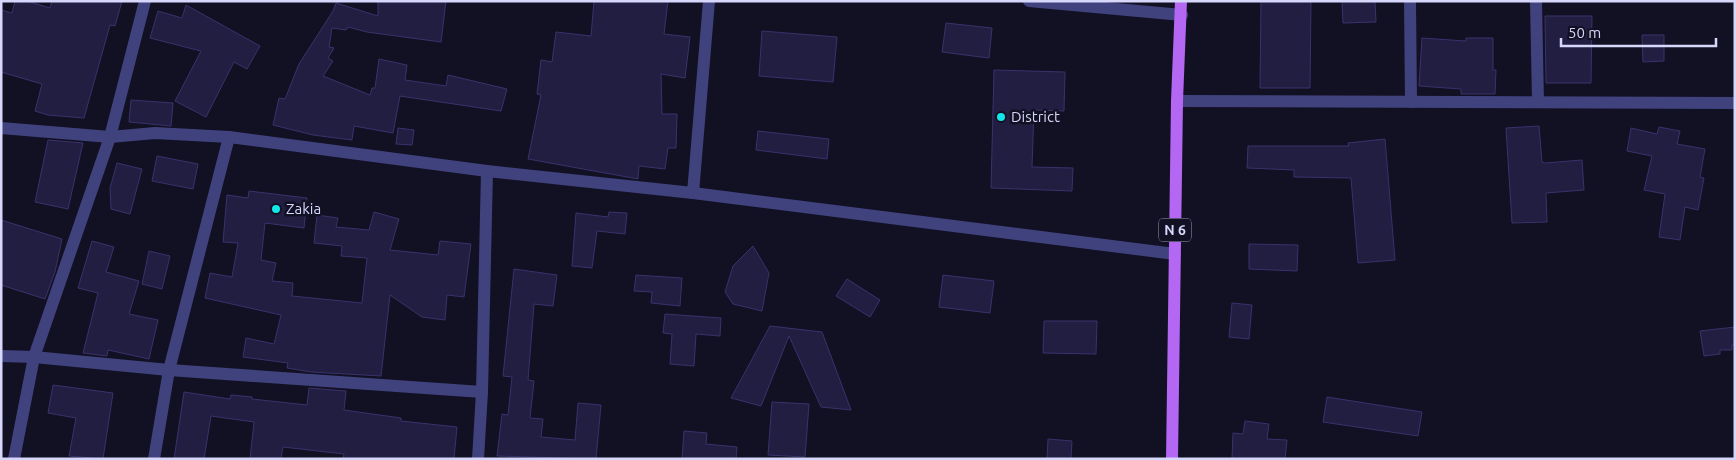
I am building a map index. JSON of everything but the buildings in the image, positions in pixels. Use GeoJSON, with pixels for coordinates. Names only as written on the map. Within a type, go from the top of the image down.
{"type":"FeatureCollection","features":[{"type":"Feature","properties":{"kind":"main road","name":"N 6"},"geometry":{"type":"LineString","coordinates":[[1172,459],[1176,101],[1182,15],[1181,1]]}},
{"type":"Feature","properties":{"kind":"street"},"geometry":{"type":"LineString","coordinates":[[14,459],[34,357],[110,138],[145,1]]}},
{"type":"Feature","properties":{"kind":"street"},"geometry":{"type":"LineString","coordinates":[[693,193],[709,1]]}},
{"type":"Feature","properties":{"kind":"street"},"geometry":{"type":"LineString","coordinates":[[1029,1],[1182,15]]}},
{"type":"Feature","properties":{"kind":"street"},"geometry":{"type":"LineString","coordinates":[[1410,1],[1411,102]]}},
{"type":"Feature","properties":{"kind":"street"},"geometry":{"type":"LineString","coordinates":[[1536,1],[1538,102]]}},
{"type":"Feature","properties":{"kind":"street"},"geometry":{"type":"LineString","coordinates":[[1176,101],[1735,103]]}},
{"type":"Feature","properties":{"kind":"street"},"geometry":{"type":"LineString","coordinates":[[1,128],[110,138],[155,133],[229,137],[487,171],[693,193],[1175,254]]}},
{"type":"Feature","properties":{"kind":"street"},"geometry":{"type":"LineString","coordinates":[[154,459],[169,370],[229,137]]}},
{"type":"Feature","properties":{"kind":"street"},"geometry":{"type":"LineString","coordinates":[[478,459],[482,392],[487,171]]}},
{"type":"Feature","properties":{"kind":"street"},"geometry":{"type":"LineString","coordinates":[[1,356],[482,392]]}},
{"type":"Feature","properties":{"kind":"place","name":"District"},"geometry":{"type":"Point","coordinates":[1001,117]}},
{"type":"Feature","properties":{"kind":"place","name":"Zakia"},"geometry":{"type":"Point","coordinates":[276,209]}}]}
